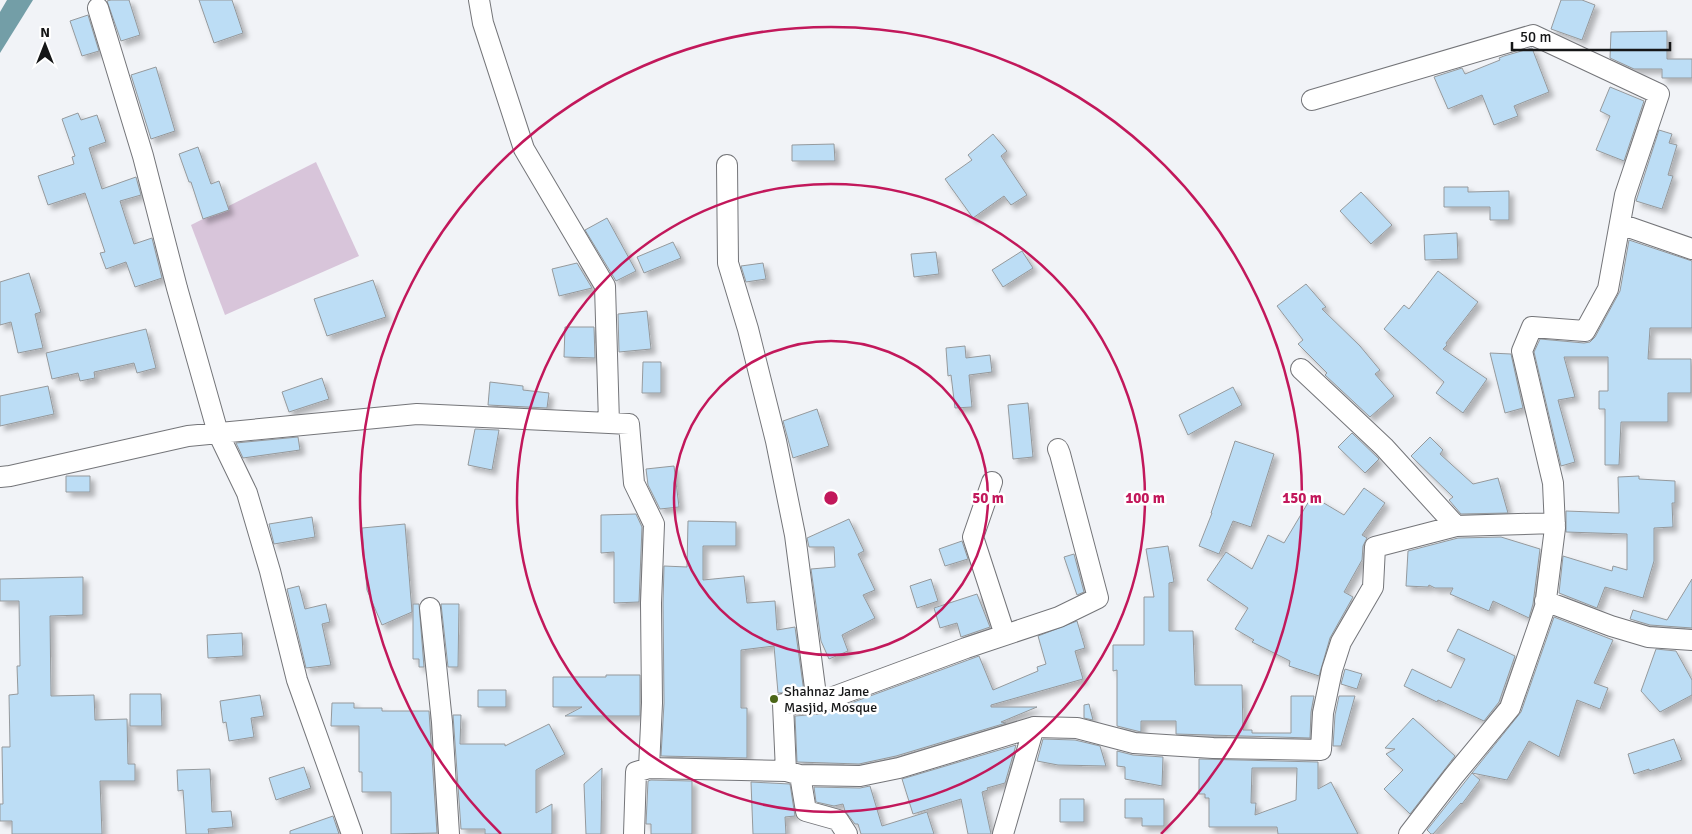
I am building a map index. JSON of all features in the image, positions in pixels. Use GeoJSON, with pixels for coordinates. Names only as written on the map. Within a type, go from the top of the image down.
{"type":"FeatureCollection","features":[{"type":"Feature","properties":{"kind":"street"},"geometry":{"type":"LineString","coordinates":[[479,0],[483,23],[524,149],[606,286],[609,423]]}},
{"type":"Feature","properties":{"kind":"street"},"geometry":{"type":"LineString","coordinates":[[98,8],[143,156],[177,288],[218,433],[247,493],[270,571],[296,680],[352,834]]}},
{"type":"Feature","properties":{"kind":"street"},"geometry":{"type":"LineString","coordinates":[[1312,100],[1532,35],[1658,94],[1625,195],[1608,289],[1585,331],[1532,327],[1522,351],[1553,483],[1555,523],[1545,601],[1510,708],[1409,834]]}},
{"type":"Feature","properties":{"kind":"street"},"geometry":{"type":"LineString","coordinates":[[727,165],[728,263],[748,329],[776,441],[795,535],[817,703]]}},
{"type":"Feature","properties":{"kind":"street"},"geometry":{"type":"LineString","coordinates":[[1620,224],[1692,250]]}},
{"type":"Feature","properties":{"kind":"street"},"geometry":{"type":"LineString","coordinates":[[1301,369],[1384,447],[1456,526]]}},
{"type":"Feature","properties":{"kind":"street"},"geometry":{"type":"LineString","coordinates":[[0,476],[10,476],[188,436],[417,414],[629,424],[634,483],[654,524],[651,603],[652,703],[649,768]]}},
{"type":"Feature","properties":{"kind":"street"},"geometry":{"type":"LineString","coordinates":[[847,834],[838,820],[806,812],[793,773],[783,704],[817,703],[1059,617],[1098,598],[1058,449]]}},
{"type":"Feature","properties":{"kind":"street"},"geometry":{"type":"LineString","coordinates":[[992,482],[972,537],[1005,635]]}},
{"type":"Feature","properties":{"kind":"street"},"geometry":{"type":"LineString","coordinates":[[634,834],[636,772],[649,768],[860,776],[899,768],[1034,727],[1077,728],[1134,743],[1213,748],[1322,750],[1323,713],[1332,670],[1341,642],[1373,587],[1375,547],[1456,526],[1555,523]]}},
{"type":"Feature","properties":{"kind":"street"},"geometry":{"type":"LineString","coordinates":[[1545,601],[1610,626],[1648,637],[1692,640]]}},
{"type":"Feature","properties":{"kind":"street"},"geometry":{"type":"LineString","coordinates":[[430,608],[442,722],[449,834]]}},
{"type":"Feature","properties":{"kind":"street"},"geometry":{"type":"LineString","coordinates":[[1003,834],[1034,727]]}},
{"type":"Feature","properties":{"kind":"shaded area"},"geometry":{"type":"Polygon","coordinates":[[[316,162],[359,256],[225,315],[191,225],[316,162]]]}},
{"type":"Feature","properties":{"kind":"water"},"geometry":{"type":"Polygon","coordinates":[[[7,0],[33,0],[0,53],[0,12],[7,0]]]}},
{"type":"Feature","properties":{"kind":"building"},"geometry":{"type":"Polygon","coordinates":[[[129,0],[140,35],[121,41],[107,1],[129,0]]]}},
{"type":"Feature","properties":{"kind":"building"},"geometry":{"type":"Polygon","coordinates":[[[199,0],[232,0],[243,33],[214,43],[199,0]]]}},
{"type":"Feature","properties":{"kind":"building"},"geometry":{"type":"Polygon","coordinates":[[[1561,0],[1582,0],[1595,5],[1582,40],[1551,29],[1561,0]]]}},
{"type":"Feature","properties":{"kind":"building"},"geometry":{"type":"Polygon","coordinates":[[[88,15],[99,51],[82,56],[70,21],[88,15]]]}},
{"type":"Feature","properties":{"kind":"building"},"geometry":{"type":"Polygon","coordinates":[[[1667,31],[1667,59],[1692,59],[1692,78],[1662,78],[1662,69],[1634,69],[1610,58],[1611,32],[1667,31]]]}},
{"type":"Feature","properties":{"kind":"building"},"geometry":{"type":"Polygon","coordinates":[[[1532,48],[1549,92],[1514,106],[1518,116],[1494,125],[1482,95],[1448,109],[1434,77],[1462,68],[1465,74],[1500,60],[1499,58],[1504,56],[1532,48]]]}},
{"type":"Feature","properties":{"kind":"building"},"geometry":{"type":"Polygon","coordinates":[[[156,67],[175,131],[151,139],[131,75],[156,67]]]}},
{"type":"Feature","properties":{"kind":"building"},"geometry":{"type":"Polygon","coordinates":[[[1610,87],[1644,101],[1624,161],[1596,150],[1610,116],[1600,111],[1610,87]]]}},
{"type":"Feature","properties":{"kind":"building"},"geometry":{"type":"Polygon","coordinates":[[[78,113],[81,120],[97,115],[106,142],[89,148],[102,189],[136,177],[141,195],[120,201],[134,244],[152,238],[162,278],[135,287],[126,262],[106,269],[100,253],[105,252],[85,193],[48,205],[38,176],[74,164],[72,157],[75,156],[62,119],[78,113]]]}},
{"type":"Feature","properties":{"kind":"building"},"geometry":{"type":"Polygon","coordinates":[[[1659,130],[1672,134],[1669,143],[1677,145],[1668,175],[1673,176],[1662,209],[1636,201],[1659,130]]]}},
{"type":"Feature","properties":{"kind":"building"},"geometry":{"type":"Polygon","coordinates":[[[993,134],[1007,151],[1001,156],[1027,195],[1011,205],[1004,196],[973,218],[945,179],[972,160],[968,155],[993,134]]]}},
{"type":"Feature","properties":{"kind":"building"},"geometry":{"type":"Polygon","coordinates":[[[834,144],[835,161],[792,161],[792,145],[834,144]]]}},
{"type":"Feature","properties":{"kind":"building"},"geometry":{"type":"Polygon","coordinates":[[[198,147],[211,184],[219,181],[229,210],[203,219],[191,182],[189,182],[179,154],[198,147]]]}},
{"type":"Feature","properties":{"kind":"building"},"geometry":{"type":"Polygon","coordinates":[[[1444,187],[1468,187],[1468,192],[1509,191],[1509,220],[1490,220],[1490,207],[1444,207],[1444,187]]]}},
{"type":"Feature","properties":{"kind":"building"},"geometry":{"type":"Polygon","coordinates":[[[1361,192],[1392,225],[1371,244],[1340,211],[1361,192]]]}},
{"type":"Feature","properties":{"kind":"building"},"geometry":{"type":"Polygon","coordinates":[[[607,218],[636,271],[616,281],[585,230],[607,218]]]}},
{"type":"Feature","properties":{"kind":"building"},"geometry":{"type":"Polygon","coordinates":[[[1457,233],[1458,259],[1425,260],[1424,235],[1457,233]]]}},
{"type":"Feature","properties":{"kind":"building"},"geometry":{"type":"Polygon","coordinates":[[[1629,240],[1692,261],[1692,328],[1650,328],[1648,359],[1691,359],[1691,393],[1668,393],[1668,422],[1621,422],[1619,465],[1605,465],[1605,409],[1599,409],[1599,391],[1608,391],[1608,357],[1564,357],[1575,397],[1558,400],[1575,462],[1561,466],[1534,352],[1540,339],[1584,343],[1590,342],[1595,337],[1620,291],[1629,240]]]}},
{"type":"Feature","properties":{"kind":"building"},"geometry":{"type":"Polygon","coordinates":[[[673,242],[681,258],[644,273],[637,257],[673,242]]]}},
{"type":"Feature","properties":{"kind":"building"},"geometry":{"type":"Polygon","coordinates":[[[1022,251],[1033,268],[1003,287],[992,270],[1022,251]]]}},
{"type":"Feature","properties":{"kind":"building"},"geometry":{"type":"Polygon","coordinates":[[[936,252],[939,274],[914,277],[911,254],[936,252]]]}},
{"type":"Feature","properties":{"kind":"building"},"geometry":{"type":"Polygon","coordinates":[[[577,263],[592,288],[559,296],[552,269],[577,263]]]}},
{"type":"Feature","properties":{"kind":"building"},"geometry":{"type":"Polygon","coordinates":[[[763,263],[766,279],[746,282],[741,266],[763,263]]]}},
{"type":"Feature","properties":{"kind":"building"},"geometry":{"type":"Polygon","coordinates":[[[1438,271],[1478,302],[1443,349],[1487,379],[1463,413],[1436,393],[1444,382],[1384,329],[1404,305],[1409,309],[1438,271]]]}},
{"type":"Feature","properties":{"kind":"building"},"geometry":{"type":"Polygon","coordinates":[[[29,273],[41,312],[35,314],[43,348],[18,353],[11,322],[0,325],[0,282],[29,273]]]}},
{"type":"Feature","properties":{"kind":"building"},"geometry":{"type":"Polygon","coordinates":[[[373,280],[386,317],[327,336],[314,299],[373,280]]]}},
{"type":"Feature","properties":{"kind":"building"},"geometry":{"type":"Polygon","coordinates":[[[1306,284],[1326,307],[1322,309],[1360,346],[1380,370],[1375,374],[1394,396],[1370,417],[1325,375],[1327,373],[1298,344],[1303,340],[1277,306],[1306,284]]]}},
{"type":"Feature","properties":{"kind":"building"},"geometry":{"type":"Polygon","coordinates":[[[647,311],[651,349],[619,352],[618,314],[647,311]]]}},
{"type":"Feature","properties":{"kind":"building"},"geometry":{"type":"Polygon","coordinates":[[[565,327],[594,327],[595,358],[564,357],[565,327]]]}},
{"type":"Feature","properties":{"kind":"building"},"geometry":{"type":"Polygon","coordinates":[[[146,329],[156,368],[137,373],[134,363],[94,372],[95,378],[80,381],[78,373],[52,379],[46,353],[146,329]]]}},
{"type":"Feature","properties":{"kind":"building"},"geometry":{"type":"Polygon","coordinates":[[[965,346],[966,358],[990,355],[992,372],[969,375],[972,407],[955,408],[951,375],[948,376],[946,348],[965,346]]]}},
{"type":"Feature","properties":{"kind":"building"},"geometry":{"type":"Polygon","coordinates":[[[1490,353],[1511,354],[1523,408],[1505,413],[1490,353]]]}},
{"type":"Feature","properties":{"kind":"building"},"geometry":{"type":"Polygon","coordinates":[[[643,362],[661,362],[661,393],[642,393],[643,362]]]}},
{"type":"Feature","properties":{"kind":"building"},"geometry":{"type":"Polygon","coordinates":[[[322,378],[329,399],[289,412],[282,392],[322,378]]]}},
{"type":"Feature","properties":{"kind":"building"},"geometry":{"type":"Polygon","coordinates":[[[490,382],[523,386],[523,390],[549,393],[547,408],[488,405],[490,382]]]}},
{"type":"Feature","properties":{"kind":"building"},"geometry":{"type":"Polygon","coordinates":[[[48,386],[54,414],[0,426],[0,396],[48,386]]]}},
{"type":"Feature","properties":{"kind":"building"},"geometry":{"type":"Polygon","coordinates":[[[1233,387],[1242,405],[1188,435],[1179,415],[1233,387]]]}},
{"type":"Feature","properties":{"kind":"building"},"geometry":{"type":"Polygon","coordinates":[[[1028,403],[1033,457],[1013,459],[1008,405],[1028,403]]]}},
{"type":"Feature","properties":{"kind":"building"},"geometry":{"type":"Polygon","coordinates":[[[817,409],[829,446],[793,458],[783,421],[817,409]]]}},
{"type":"Feature","properties":{"kind":"building"},"geometry":{"type":"Polygon","coordinates":[[[475,429],[499,430],[492,470],[468,465],[475,429]]]}},
{"type":"Feature","properties":{"kind":"building"},"geometry":{"type":"Polygon","coordinates":[[[1352,433],[1379,459],[1365,473],[1338,447],[1352,433]]]}},
{"type":"Feature","properties":{"kind":"building"},"geometry":{"type":"Polygon","coordinates":[[[298,437],[300,450],[243,458],[236,443],[298,437]]]}},
{"type":"Feature","properties":{"kind":"building"},"geometry":{"type":"Polygon","coordinates":[[[1430,437],[1443,450],[1440,454],[1473,484],[1498,478],[1508,513],[1461,514],[1449,500],[1453,497],[1411,456],[1430,437]]]}},
{"type":"Feature","properties":{"kind":"building"},"geometry":{"type":"Polygon","coordinates":[[[1235,441],[1274,454],[1251,527],[1233,521],[1219,554],[1199,546],[1212,513],[1235,441]]]}},
{"type":"Feature","properties":{"kind":"building"},"geometry":{"type":"Polygon","coordinates":[[[674,466],[679,507],[660,509],[648,485],[646,469],[674,466]]]}},
{"type":"Feature","properties":{"kind":"building"},"geometry":{"type":"Polygon","coordinates":[[[66,476],[90,476],[90,492],[66,492],[66,476]]]}},
{"type":"Feature","properties":{"kind":"building"},"geometry":{"type":"Polygon","coordinates":[[[1639,476],[1639,479],[1675,481],[1675,503],[1672,503],[1673,527],[1654,528],[1654,561],[1643,598],[1605,587],[1597,608],[1559,593],[1563,556],[1612,571],[1613,566],[1627,570],[1627,534],[1566,532],[1566,511],[1619,513],[1618,477],[1639,476]]]}},
{"type":"Feature","properties":{"kind":"building"},"geometry":{"type":"Polygon","coordinates":[[[1364,488],[1385,503],[1362,535],[1367,538],[1363,546],[1362,560],[1344,592],[1353,597],[1330,638],[1319,676],[1289,666],[1290,661],[1252,642],[1254,640],[1235,629],[1248,608],[1207,580],[1226,552],[1252,569],[1268,535],[1284,543],[1312,496],[1344,515],[1364,488]]]}},
{"type":"Feature","properties":{"kind":"building"},"geometry":{"type":"Polygon","coordinates":[[[636,514],[642,527],[639,602],[614,603],[614,552],[601,553],[601,515],[636,514]]]}},
{"type":"Feature","properties":{"kind":"building"},"geometry":{"type":"Polygon","coordinates":[[[312,517],[315,537],[274,544],[269,524],[312,517]]]}},
{"type":"Feature","properties":{"kind":"building"},"geometry":{"type":"Polygon","coordinates":[[[849,519],[864,551],[858,554],[875,590],[863,595],[875,618],[842,635],[848,651],[829,659],[821,641],[811,569],[835,567],[834,547],[809,547],[807,538],[849,519]]]}},
{"type":"Feature","properties":{"kind":"building"},"geometry":{"type":"Polygon","coordinates":[[[688,521],[736,522],[736,546],[703,546],[703,580],[744,576],[747,603],[775,601],[777,630],[795,627],[804,692],[778,693],[774,646],[741,650],[741,708],[747,708],[747,758],[661,756],[664,703],[664,566],[687,567],[688,521]]]}},
{"type":"Feature","properties":{"kind":"building"},"geometry":{"type":"Polygon","coordinates":[[[405,524],[412,612],[382,625],[367,590],[362,528],[405,524]]]}},
{"type":"Feature","properties":{"kind":"building"},"geometry":{"type":"Polygon","coordinates":[[[1501,537],[1540,549],[1533,604],[1529,618],[1493,601],[1489,611],[1450,594],[1453,588],[1435,588],[1429,585],[1428,587],[1406,586],[1408,551],[1458,538],[1501,537]]]}},
{"type":"Feature","properties":{"kind":"building"},"geometry":{"type":"Polygon","coordinates":[[[962,541],[968,559],[945,566],[939,549],[962,541]]]}},
{"type":"Feature","properties":{"kind":"building"},"geometry":{"type":"Polygon","coordinates":[[[1168,546],[1174,582],[1169,583],[1169,631],[1193,631],[1195,685],[1242,685],[1243,730],[1252,730],[1252,733],[1291,733],[1291,696],[1314,696],[1310,738],[1176,734],[1176,721],[1141,721],[1141,732],[1117,726],[1117,670],[1113,671],[1113,645],[1144,645],[1144,597],[1154,597],[1146,549],[1168,546]]]}},
{"type":"Feature","properties":{"kind":"building"},"geometry":{"type":"Polygon","coordinates":[[[1074,554],[1084,592],[1077,595],[1064,557],[1074,554]]]}},
{"type":"Feature","properties":{"kind":"building"},"geometry":{"type":"Polygon","coordinates":[[[83,577],[83,615],[50,616],[51,696],[94,695],[95,720],[127,719],[128,764],[135,764],[135,781],[100,781],[102,834],[12,834],[12,821],[0,821],[0,804],[3,804],[2,747],[10,747],[9,695],[18,694],[17,666],[20,666],[19,601],[0,601],[0,579],[83,577]]]}},
{"type":"Feature","properties":{"kind":"building"},"geometry":{"type":"Polygon","coordinates":[[[931,579],[938,601],[917,608],[910,586],[931,579]]]}},
{"type":"Feature","properties":{"kind":"building"},"geometry":{"type":"Polygon","coordinates":[[[1692,579],[1692,628],[1650,625],[1630,619],[1633,610],[1667,620],[1692,579]]]}},
{"type":"Feature","properties":{"kind":"building"},"geometry":{"type":"Polygon","coordinates":[[[299,586],[305,609],[326,604],[330,622],[322,624],[331,665],[306,668],[287,589],[299,586]]]}},
{"type":"Feature","properties":{"kind":"building"},"geometry":{"type":"Polygon","coordinates":[[[977,594],[990,627],[961,637],[957,623],[940,628],[934,608],[977,594]]]}},
{"type":"Feature","properties":{"kind":"building"},"geometry":{"type":"Polygon","coordinates":[[[413,604],[419,604],[424,667],[419,667],[419,659],[413,659],[413,604]]]}},
{"type":"Feature","properties":{"kind":"building"},"geometry":{"type":"Polygon","coordinates":[[[441,604],[459,604],[458,667],[448,667],[441,604]]]}},
{"type":"Feature","properties":{"kind":"building"},"geometry":{"type":"Polygon","coordinates":[[[1554,617],[1613,640],[1594,683],[1608,688],[1600,709],[1577,700],[1559,757],[1529,741],[1507,780],[1472,773],[1521,712],[1554,617]]]}},
{"type":"Feature","properties":{"kind":"building"},"geometry":{"type":"Polygon","coordinates":[[[1077,621],[1085,648],[1075,651],[1083,679],[991,705],[991,707],[1037,707],[1001,722],[1006,723],[896,756],[859,764],[797,762],[795,716],[821,714],[979,656],[993,690],[1038,671],[1037,667],[1046,664],[1038,636],[1077,621]]]}},
{"type":"Feature","properties":{"kind":"building"},"geometry":{"type":"Polygon","coordinates":[[[1458,629],[1515,656],[1499,702],[1484,721],[1404,686],[1412,669],[1451,688],[1465,659],[1447,651],[1458,629]]]}},
{"type":"Feature","properties":{"kind":"building"},"geometry":{"type":"Polygon","coordinates":[[[242,633],[243,656],[208,658],[207,635],[242,633]]]}},
{"type":"Feature","properties":{"kind":"building"},"geometry":{"type":"Polygon","coordinates":[[[1656,649],[1676,651],[1692,680],[1692,695],[1660,712],[1641,691],[1656,649]]]}},
{"type":"Feature","properties":{"kind":"building"},"geometry":{"type":"Polygon","coordinates":[[[1345,669],[1362,674],[1357,689],[1341,684],[1345,669]]]}},
{"type":"Feature","properties":{"kind":"building"},"geometry":{"type":"Polygon","coordinates":[[[606,675],[640,675],[640,716],[565,716],[582,707],[553,707],[553,677],[606,677],[606,675]]]}},
{"type":"Feature","properties":{"kind":"building"},"geometry":{"type":"Polygon","coordinates":[[[478,690],[506,690],[506,707],[478,707],[478,690]]]}},
{"type":"Feature","properties":{"kind":"building"},"geometry":{"type":"Polygon","coordinates":[[[130,694],[161,694],[162,726],[130,726],[130,694]]]}},
{"type":"Feature","properties":{"kind":"building"},"geometry":{"type":"Polygon","coordinates":[[[260,695],[264,716],[251,718],[254,737],[229,741],[226,722],[223,723],[220,701],[260,695]]]}},
{"type":"Feature","properties":{"kind":"building"},"geometry":{"type":"Polygon","coordinates":[[[1339,696],[1355,696],[1341,746],[1333,746],[1335,715],[1339,696]]]}},
{"type":"Feature","properties":{"kind":"building"},"geometry":{"type":"Polygon","coordinates":[[[332,703],[354,703],[354,708],[382,708],[382,711],[429,711],[437,833],[391,834],[391,792],[362,792],[362,772],[359,772],[359,726],[331,726],[332,703]]]}},
{"type":"Feature","properties":{"kind":"building"},"geometry":{"type":"Polygon","coordinates":[[[1089,704],[1093,720],[1084,718],[1084,705],[1089,704]]]}},
{"type":"Feature","properties":{"kind":"building"},"geometry":{"type":"Polygon","coordinates":[[[453,715],[461,715],[460,744],[505,744],[505,746],[549,724],[565,754],[536,770],[536,813],[552,804],[552,834],[485,834],[485,829],[461,829],[453,715]]]}},
{"type":"Feature","properties":{"kind":"building"},"geometry":{"type":"Polygon","coordinates":[[[1413,718],[1455,756],[1410,814],[1384,789],[1403,770],[1386,754],[1395,749],[1385,748],[1413,718]]]}},
{"type":"Feature","properties":{"kind":"building"},"geometry":{"type":"Polygon","coordinates":[[[1043,739],[1075,740],[1100,746],[1106,766],[1058,765],[1037,761],[1043,739]]]}},
{"type":"Feature","properties":{"kind":"building"},"geometry":{"type":"Polygon","coordinates":[[[1674,739],[1682,760],[1634,774],[1628,754],[1674,739]]]}},
{"type":"Feature","properties":{"kind":"building"},"geometry":{"type":"Polygon","coordinates":[[[1016,745],[1005,783],[987,788],[988,790],[982,792],[991,834],[968,834],[961,799],[913,814],[902,779],[1016,745]]]}},
{"type":"Feature","properties":{"kind":"building"},"geometry":{"type":"Polygon","coordinates":[[[1117,751],[1133,755],[1163,757],[1162,786],[1125,779],[1125,767],[1117,766],[1117,751]]]}},
{"type":"Feature","properties":{"kind":"building"},"geometry":{"type":"Polygon","coordinates":[[[1199,759],[1318,762],[1318,789],[1331,782],[1358,834],[1278,834],[1277,827],[1209,827],[1209,798],[1205,798],[1205,794],[1199,794],[1199,759]],[[1252,768],[1251,803],[1256,803],[1255,815],[1296,800],[1297,768],[1252,768]]]}},
{"type":"Feature","properties":{"kind":"building"},"geometry":{"type":"Polygon","coordinates":[[[304,767],[311,788],[276,800],[269,778],[304,767]]]}},
{"type":"Feature","properties":{"kind":"building"},"geometry":{"type":"Polygon","coordinates":[[[602,768],[601,834],[586,834],[584,784],[602,768]]]}},
{"type":"Feature","properties":{"kind":"building"},"geometry":{"type":"Polygon","coordinates":[[[210,769],[212,812],[231,811],[233,827],[208,829],[209,834],[186,834],[183,790],[178,791],[177,770],[210,769]]]}},
{"type":"Feature","properties":{"kind":"building"},"geometry":{"type":"Polygon","coordinates":[[[1472,773],[1480,780],[1462,804],[1431,834],[1427,830],[1472,773]]]}},
{"type":"Feature","properties":{"kind":"building"},"geometry":{"type":"Polygon","coordinates":[[[648,781],[692,781],[692,834],[651,834],[651,824],[646,824],[648,781]]]}},
{"type":"Feature","properties":{"kind":"building"},"geometry":{"type":"Polygon","coordinates":[[[751,782],[790,784],[795,816],[785,817],[786,834],[753,834],[751,782]]]}},
{"type":"Feature","properties":{"kind":"building"},"geometry":{"type":"Polygon","coordinates":[[[870,786],[882,826],[927,812],[934,834],[861,834],[858,824],[855,824],[845,811],[843,804],[834,806],[816,802],[814,787],[860,788],[870,786]]]}},
{"type":"Feature","properties":{"kind":"building"},"geometry":{"type":"Polygon","coordinates":[[[1060,799],[1084,799],[1084,822],[1060,822],[1060,799]]]}},
{"type":"Feature","properties":{"kind":"building"},"geometry":{"type":"Polygon","coordinates":[[[1125,799],[1164,799],[1164,826],[1142,826],[1142,818],[1125,818],[1125,799]]]}},
{"type":"Feature","properties":{"kind":"building"},"geometry":{"type":"Polygon","coordinates":[[[333,816],[339,834],[290,834],[290,831],[333,816]]]}},
{"type":"Feature","properties":{"kind":"place","name":"Shahnaz Jame Masjid, Mosque"},"geometry":{"type":"Point","coordinates":[774,699]}}]}
